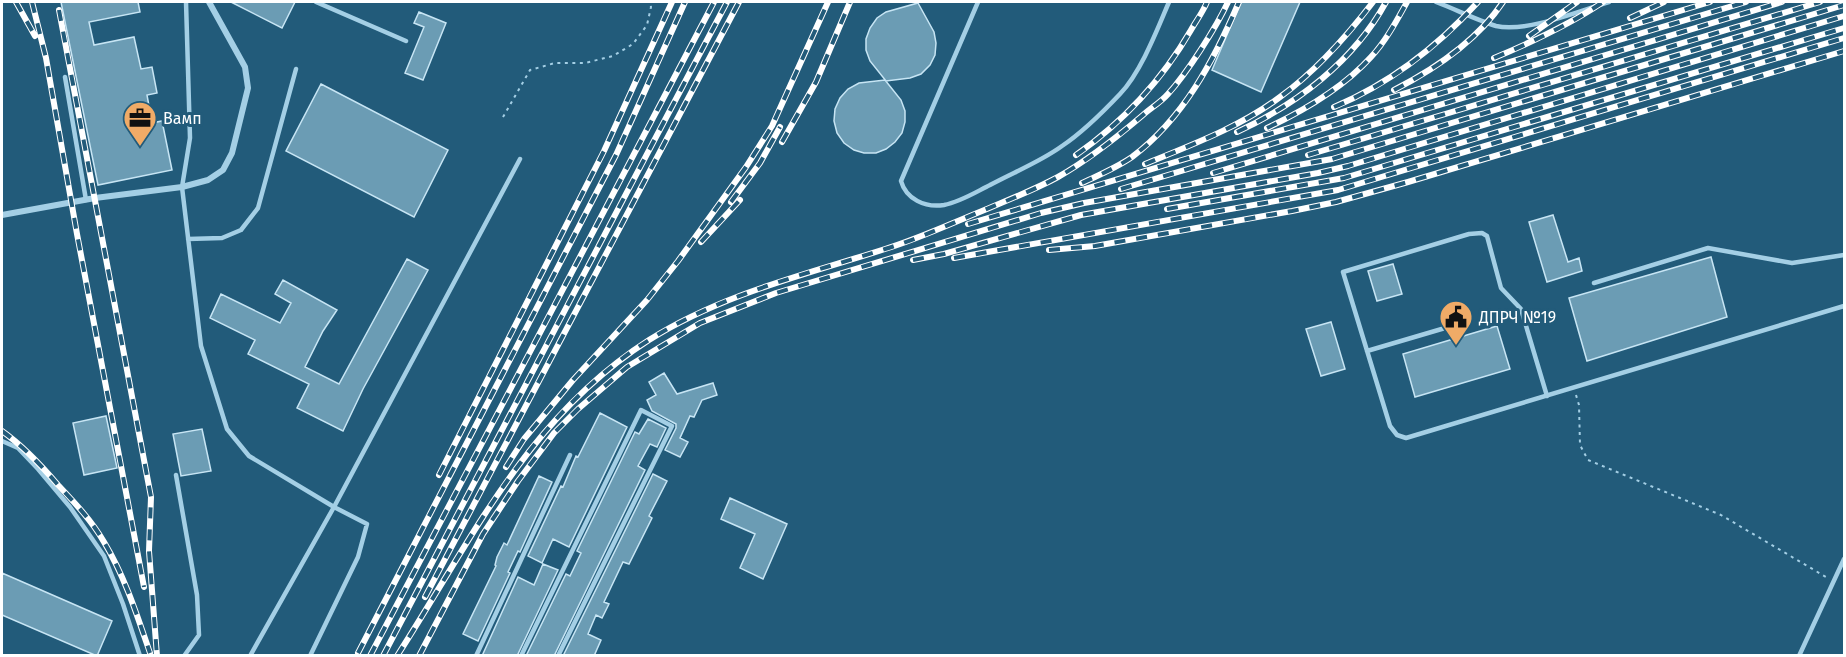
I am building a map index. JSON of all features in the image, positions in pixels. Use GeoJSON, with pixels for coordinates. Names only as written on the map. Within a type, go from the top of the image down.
{"type":"FeatureCollection","features":[{"type":"Feature","properties":{"kind":"street"},"geometry":{"type":"LineString","coordinates":[[2,215],[86,200],[182,187],[208,180],[223,170],[232,153],[248,88],[245,67],[209,2]]}},
{"type":"Feature","properties":{"kind":"lane"},"geometry":{"type":"LineString","coordinates":[[186,2],[190,138],[182,187],[201,346],[227,429],[249,456],[367,524],[357,557],[310,656]]}},
{"type":"Feature","properties":{"kind":"lane"},"geometry":{"type":"LineString","coordinates":[[316,2],[406,41]]}},
{"type":"Feature","properties":{"kind":"lane"},"geometry":{"type":"LineString","coordinates":[[978,2],[901,181],[904,191],[914,199],[929,205],[944,205],[962,199],[1064,145],[1122,92],[1148,49],[1169,2]]}},
{"type":"Feature","properties":{"kind":"lane"},"geometry":{"type":"LineString","coordinates":[[1436,2],[1496,26],[1510,28],[1532,25],[1609,2]]}},
{"type":"Feature","properties":{"kind":"lane"},"geometry":{"type":"LineString","coordinates":[[188,239],[222,238],[241,230],[258,208],[296,69]]}},
{"type":"Feature","properties":{"kind":"lane"},"geometry":{"type":"LineString","coordinates":[[65,76],[86,200]]}},
{"type":"Feature","properties":{"kind":"lane"},"geometry":{"type":"LineString","coordinates":[[250,656],[334,507],[520,159]]}},
{"type":"Feature","properties":{"kind":"lane"},"geometry":{"type":"LineString","coordinates":[[1547,396],[1521,309],[1501,288],[1487,236],[1482,232],[1343,272],[1390,426],[1397,435],[1406,438],[1574,388],[1845,306]]}},
{"type":"Feature","properties":{"kind":"lane"},"geometry":{"type":"LineString","coordinates":[[1594,283],[1708,248],[1792,263],[1845,255]]}},
{"type":"Feature","properties":{"kind":"lane"},"geometry":{"type":"LineString","coordinates":[[1367,351],[1462,322]]}},
{"type":"Feature","properties":{"kind":"lane"},"geometry":{"type":"LineString","coordinates":[[521,656],[641,410],[672,426],[558,656]]}},
{"type":"Feature","properties":{"kind":"lane"},"geometry":{"type":"LineString","coordinates":[[2,441],[18,448],[38,469],[70,507],[104,556],[140,656]]}},
{"type":"Feature","properties":{"kind":"lane"},"geometry":{"type":"LineString","coordinates":[[476,656],[570,454]]}},
{"type":"Feature","properties":{"kind":"lane"},"geometry":{"type":"LineString","coordinates":[[176,475],[197,595],[199,635],[184,656]]}},
{"type":"Feature","properties":{"kind":"lane"},"geometry":{"type":"LineString","coordinates":[[1799,656],[1845,559]]}},
{"type":"Feature","properties":{"kind":"path"},"geometry":{"type":"LineString","coordinates":[[503,117],[530,70],[555,63],[585,63],[613,56],[633,44],[647,25],[650,2]]}},
{"type":"Feature","properties":{"kind":"path"},"geometry":{"type":"LineString","coordinates":[[1574,388],[1579,405],[1580,445],[1588,460],[1721,515],[1833,581]]}},
{"type":"Feature","properties":{"kind":"building"},"geometry":{"type":"Polygon","coordinates":[[[61,2],[138,2],[140,12],[89,22],[94,45],[134,37],[141,69],[152,67],[157,93],[147,95],[152,123],[162,121],[172,170],[98,185],[61,2]]]}},
{"type":"Feature","properties":{"kind":"building"},"geometry":{"type":"Polygon","coordinates":[[[231,2],[295,2],[282,28],[231,2]]]}},
{"type":"Feature","properties":{"kind":"building"},"geometry":{"type":"Polygon","coordinates":[[[1241,2],[1300,2],[1261,92],[1212,70],[1241,2]]]}},
{"type":"Feature","properties":{"kind":"building"},"geometry":{"type":"Polygon","coordinates":[[[918,3],[934,32],[935,55],[930,65],[921,74],[886,81],[870,61],[866,50],[866,39],[870,28],[877,18],[886,12],[918,3]]]}},
{"type":"Feature","properties":{"kind":"building"},"geometry":{"type":"Polygon","coordinates":[[[419,12],[446,23],[423,80],[405,73],[424,27],[414,23],[419,12]]]}},
{"type":"Feature","properties":{"kind":"building"},"geometry":{"type":"Polygon","coordinates":[[[885,80],[901,100],[905,111],[902,133],[886,149],[876,153],[854,150],[844,143],[837,133],[834,121],[835,109],[840,98],[848,89],[859,83],[885,80]]]}},
{"type":"Feature","properties":{"kind":"building"},"geometry":{"type":"Polygon","coordinates":[[[321,84],[448,150],[414,217],[286,151],[321,84]]]}},
{"type":"Feature","properties":{"kind":"building"},"geometry":{"type":"Polygon","coordinates":[[[1553,215],[1568,262],[1579,258],[1582,271],[1547,282],[1529,222],[1553,215]]]}},
{"type":"Feature","properties":{"kind":"building"},"geometry":{"type":"Polygon","coordinates":[[[1711,257],[1727,317],[1587,361],[1569,298],[1711,257]]]}},
{"type":"Feature","properties":{"kind":"building"},"geometry":{"type":"Polygon","coordinates":[[[407,259],[428,270],[363,389],[343,431],[297,408],[309,384],[248,354],[255,340],[210,318],[221,294],[280,323],[291,303],[275,294],[283,280],[337,310],[323,331],[305,367],[339,384],[407,259]]]}},
{"type":"Feature","properties":{"kind":"building"},"geometry":{"type":"Polygon","coordinates":[[[1393,264],[1402,294],[1377,301],[1368,271],[1393,264]]]}},
{"type":"Feature","properties":{"kind":"building"},"geometry":{"type":"Polygon","coordinates":[[[1331,322],[1345,369],[1321,376],[1306,329],[1331,322]]]}},
{"type":"Feature","properties":{"kind":"building"},"geometry":{"type":"Polygon","coordinates":[[[1497,326],[1510,369],[1415,397],[1403,354],[1497,326]]]}},
{"type":"Feature","properties":{"kind":"building"},"geometry":{"type":"Polygon","coordinates":[[[664,373],[677,394],[713,383],[717,395],[702,400],[694,417],[690,416],[680,438],[688,442],[680,457],[665,450],[676,424],[652,411],[647,400],[656,395],[649,382],[664,373]]]}},
{"type":"Feature","properties":{"kind":"building"},"geometry":{"type":"Polygon","coordinates":[[[600,413],[627,427],[569,547],[553,539],[542,563],[528,556],[576,456],[578,457],[600,413]]]}},
{"type":"Feature","properties":{"kind":"building"},"geometry":{"type":"Polygon","coordinates":[[[106,416],[117,468],[84,475],[73,423],[106,416]]]}},
{"type":"Feature","properties":{"kind":"building"},"geometry":{"type":"Polygon","coordinates":[[[648,419],[666,428],[657,447],[650,444],[638,466],[645,470],[554,656],[526,656],[566,574],[570,576],[581,553],[577,551],[635,432],[639,434],[648,419]]]}},
{"type":"Feature","properties":{"kind":"building"},"geometry":{"type":"Polygon","coordinates":[[[202,429],[211,471],[181,476],[173,434],[202,429]]]}},
{"type":"Feature","properties":{"kind":"building"},"geometry":{"type":"Polygon","coordinates":[[[653,474],[667,481],[629,564],[623,562],[604,602],[609,604],[602,618],[596,615],[588,634],[601,640],[594,656],[563,656],[653,474]]]}},
{"type":"Feature","properties":{"kind":"building"},"geometry":{"type":"Polygon","coordinates":[[[539,476],[552,482],[520,552],[518,551],[508,572],[510,573],[478,641],[463,634],[496,566],[497,557],[504,543],[507,545],[539,476]]]}},
{"type":"Feature","properties":{"kind":"building"},"geometry":{"type":"Polygon","coordinates":[[[730,498],[787,524],[763,579],[740,568],[755,534],[721,519],[730,498]]]}},
{"type":"Feature","properties":{"kind":"building"},"geometry":{"type":"Polygon","coordinates":[[[543,564],[558,570],[517,656],[482,656],[518,577],[534,585],[543,564]]]}},
{"type":"Feature","properties":{"kind":"building"},"geometry":{"type":"Polygon","coordinates":[[[2,573],[112,621],[97,656],[2,615],[2,573]]]}},
{"type":"Feature","properties":{"kind":"railway"},"geometry":{"type":"LineString","coordinates":[[16,2],[35,36]]}},
{"type":"Feature","properties":{"kind":"railway"},"geometry":{"type":"LineString","coordinates":[[32,2],[46,58],[144,587]]}},
{"type":"Feature","properties":{"kind":"railway"},"geometry":{"type":"LineString","coordinates":[[439,475],[604,151],[672,2]]}},
{"type":"Feature","properties":{"kind":"railway"},"geometry":{"type":"LineString","coordinates":[[358,653],[616,155],[685,2]]}},
{"type":"Feature","properties":{"kind":"railway"},"geometry":{"type":"LineString","coordinates":[[370,656],[714,2]]}},
{"type":"Feature","properties":{"kind":"railway"},"geometry":{"type":"LineString","coordinates":[[383,656],[727,2]]}},
{"type":"Feature","properties":{"kind":"railway"},"geometry":{"type":"LineString","coordinates":[[425,597],[739,2]]}},
{"type":"Feature","properties":{"kind":"railway"},"geometry":{"type":"LineString","coordinates":[[506,467],[524,439],[573,380],[647,300],[746,167],[772,126],[828,2]]}},
{"type":"Feature","properties":{"kind":"railway"},"geometry":{"type":"LineString","coordinates":[[782,142],[816,82],[850,2]]}},
{"type":"Feature","properties":{"kind":"railway"},"geometry":{"type":"LineString","coordinates":[[1076,155],[1110,129],[1154,83],[1180,48],[1207,2]]}},
{"type":"Feature","properties":{"kind":"railway"},"geometry":{"type":"LineString","coordinates":[[397,656],[506,483],[536,443],[569,406],[606,371],[649,340],[705,310],[764,287],[922,236],[1049,182],[1091,156],[1168,94],[1201,50],[1228,2]]}},
{"type":"Feature","properties":{"kind":"railway"},"geometry":{"type":"LineString","coordinates":[[1082,183],[1132,157],[1151,142],[1167,124],[1196,87],[1239,2]]}},
{"type":"Feature","properties":{"kind":"railway"},"geometry":{"type":"LineString","coordinates":[[1145,164],[1232,126],[1265,108],[1306,76],[1353,28],[1373,2]]}},
{"type":"Feature","properties":{"kind":"railway"},"geometry":{"type":"LineString","coordinates":[[1237,132],[1281,108],[1322,79],[1358,43],[1386,2]]}},
{"type":"Feature","properties":{"kind":"railway"},"geometry":{"type":"LineString","coordinates":[[1267,128],[1322,97],[1360,68],[1382,44],[1407,2]]}},
{"type":"Feature","properties":{"kind":"railway"},"geometry":{"type":"LineString","coordinates":[[1334,107],[1375,87],[1412,62],[1446,34],[1478,2]]}},
{"type":"Feature","properties":{"kind":"railway"},"geometry":{"type":"LineString","coordinates":[[1394,90],[1425,73],[1454,53],[1481,29],[1503,2]]}},
{"type":"Feature","properties":{"kind":"railway"},"geometry":{"type":"LineString","coordinates":[[1529,36],[1577,2]]}},
{"type":"Feature","properties":{"kind":"railway"},"geometry":{"type":"LineString","coordinates":[[1494,58],[1550,33],[1603,2]]}},
{"type":"Feature","properties":{"kind":"railway"},"geometry":{"type":"LineString","coordinates":[[1630,18],[1664,2]]}},
{"type":"Feature","properties":{"kind":"railway"},"geometry":{"type":"LineString","coordinates":[[968,224],[1710,2]]}},
{"type":"Feature","properties":{"kind":"railway"},"geometry":{"type":"LineString","coordinates":[[1121,189],[1746,2]]}},
{"type":"Feature","properties":{"kind":"railway"},"geometry":{"type":"LineString","coordinates":[[1213,173],[1782,2]]}},
{"type":"Feature","properties":{"kind":"railway"},"geometry":{"type":"LineString","coordinates":[[1308,155],[1820,2]]}},
{"type":"Feature","properties":{"kind":"railway"},"geometry":{"type":"LineString","coordinates":[[419,656],[483,534],[518,481],[554,433],[627,367],[700,323],[776,293],[1041,213],[1084,203],[1332,159],[1844,5]]}},
{"type":"Feature","properties":{"kind":"railway"},"geometry":{"type":"LineString","coordinates":[[59,10],[151,497],[149,551],[157,656]]}},
{"type":"Feature","properties":{"kind":"railway"},"geometry":{"type":"LineString","coordinates":[[913,260],[944,254],[1081,215],[1348,166],[1844,16]]}},
{"type":"Feature","properties":{"kind":"railway"},"geometry":{"type":"LineString","coordinates":[[1167,209],[1344,178],[1844,28]]}},
{"type":"Feature","properties":{"kind":"railway"},"geometry":{"type":"LineString","coordinates":[[954,258],[1338,190],[1844,38]]}},
{"type":"Feature","properties":{"kind":"railway"},"geometry":{"type":"LineString","coordinates":[[1049,250],[1095,246],[1336,202],[1844,51]]}},
{"type":"Feature","properties":{"kind":"railway"},"geometry":{"type":"LineString","coordinates":[[731,202],[760,163],[780,127]]}},
{"type":"Feature","properties":{"kind":"railway"},"geometry":{"type":"LineString","coordinates":[[701,242],[740,200]]}},
{"type":"Feature","properties":{"kind":"railway"},"geometry":{"type":"LineString","coordinates":[[2,431],[38,463],[83,512],[99,534],[124,582],[150,653]]}},
{"type":"Feature","properties":{"kind":"place","name":"Вамп"},"geometry":{"type":"Point","coordinates":[140,147]}},
{"type":"Feature","properties":{"kind":"place","name":"ДПРЧ №19"},"geometry":{"type":"Point","coordinates":[1456,346]}}]}
